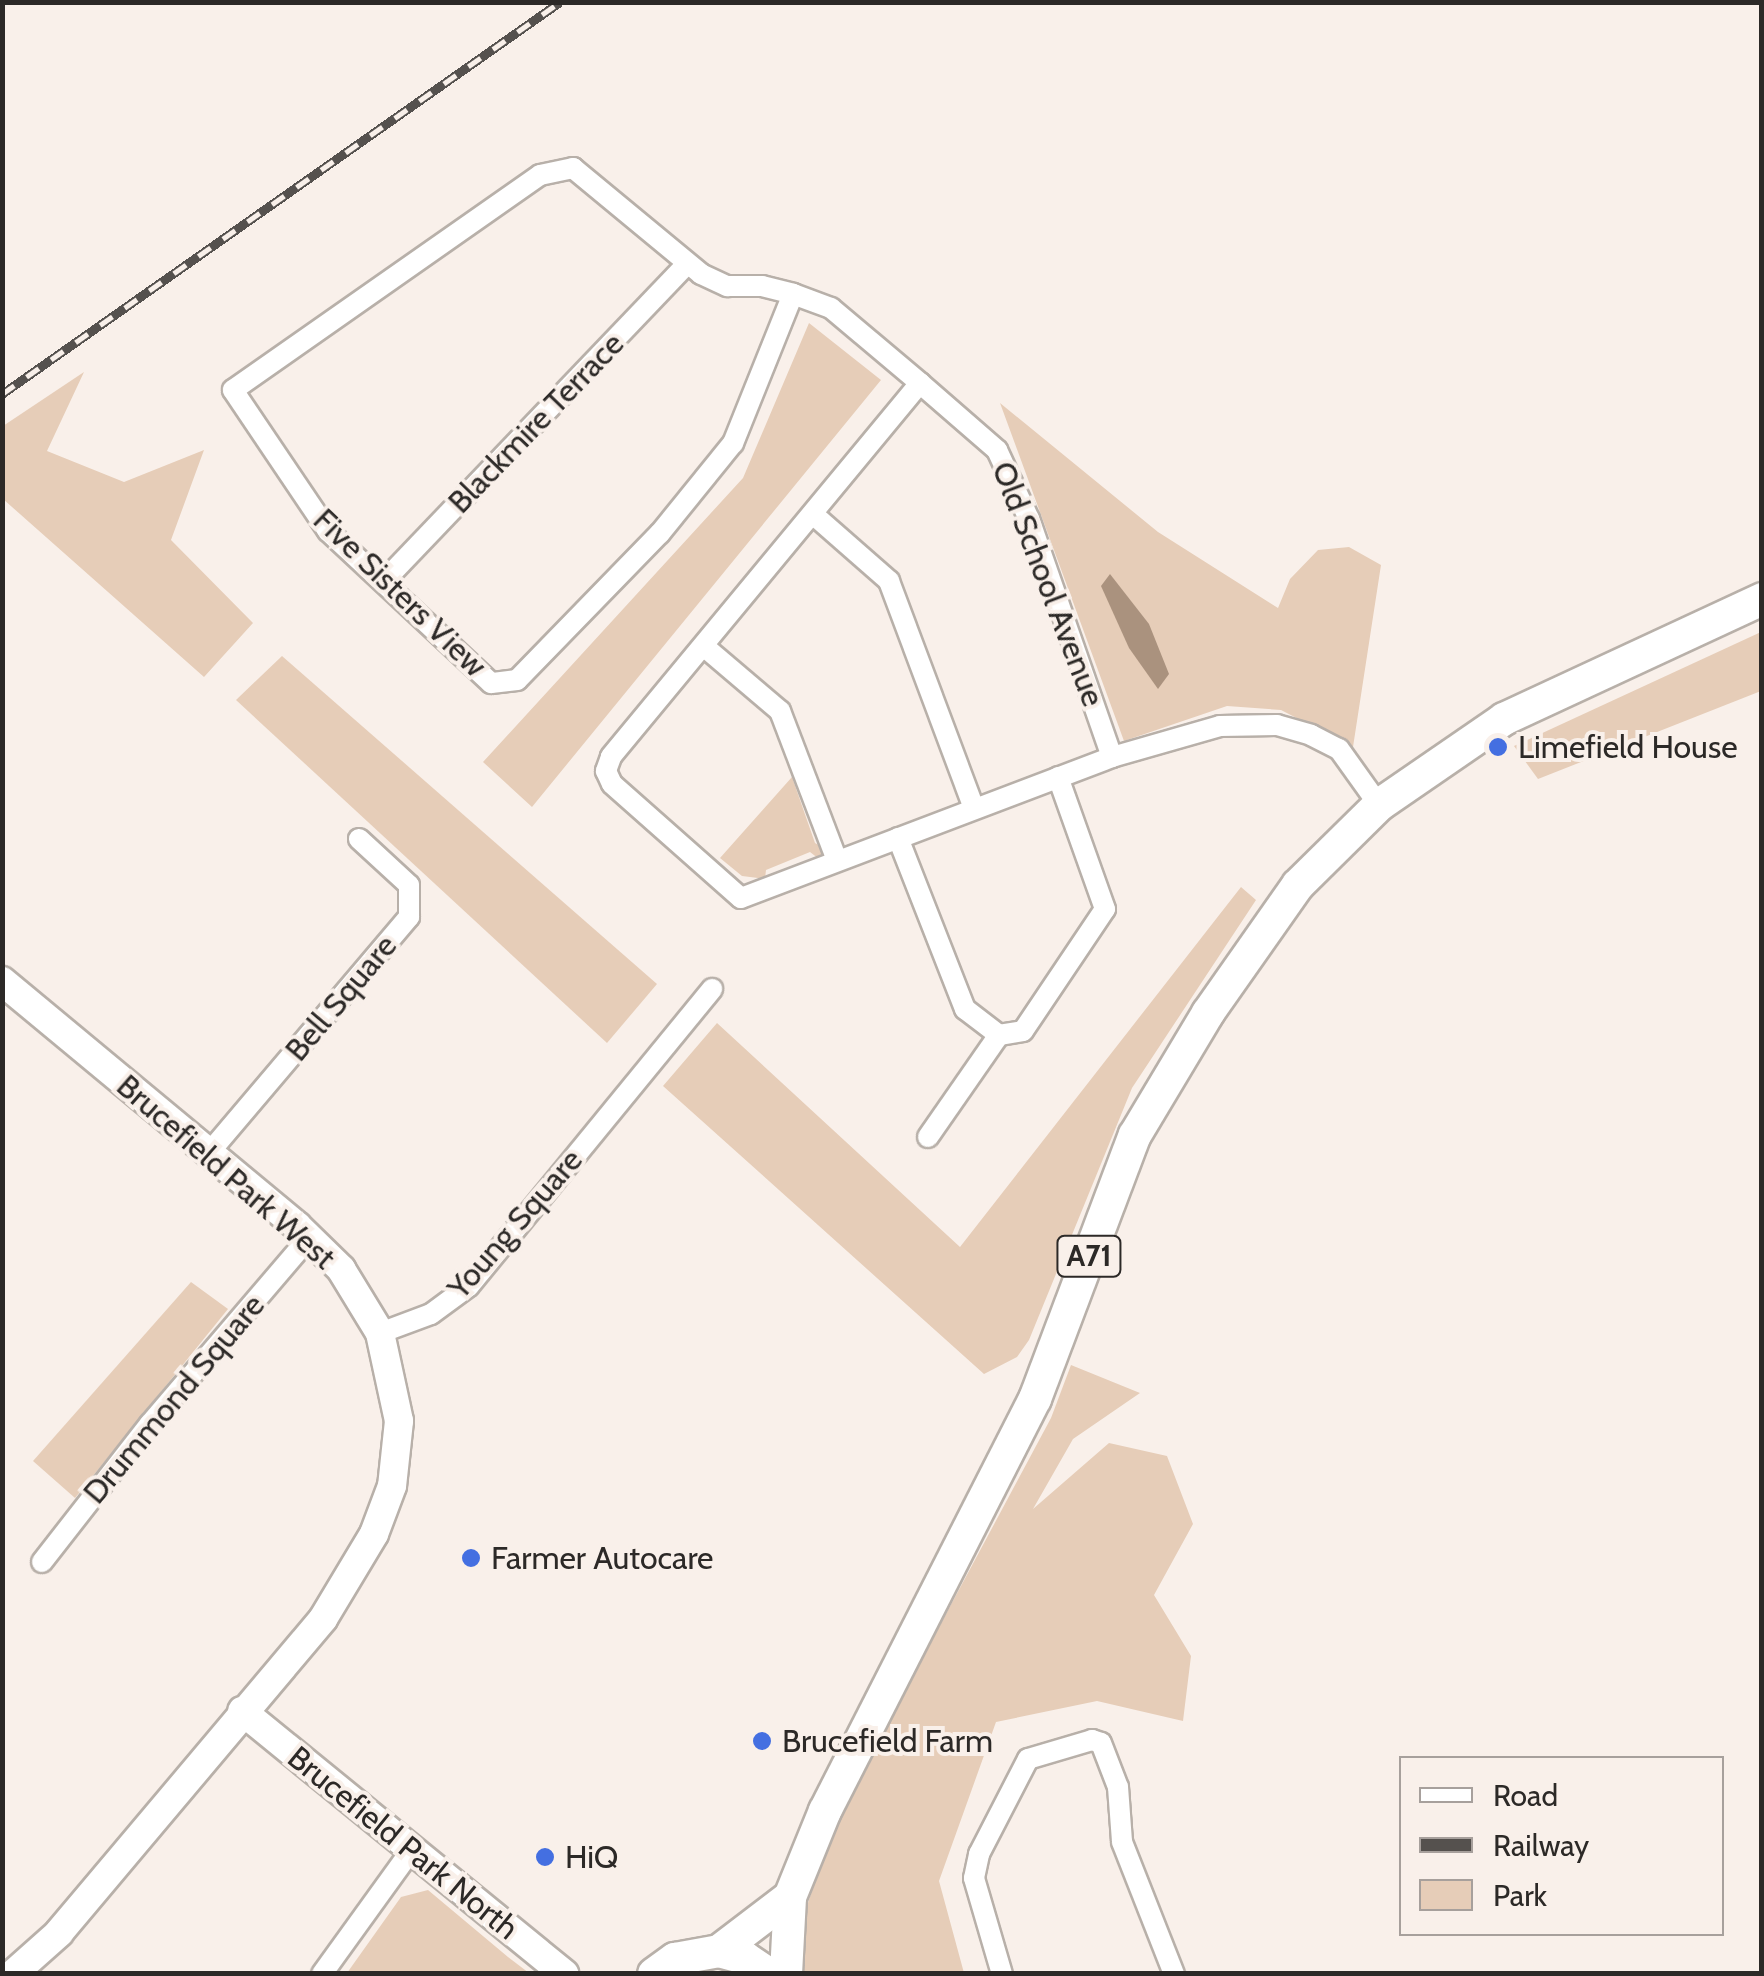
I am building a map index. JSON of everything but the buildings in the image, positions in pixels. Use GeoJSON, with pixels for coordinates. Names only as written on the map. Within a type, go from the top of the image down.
{"type":"FeatureCollection","features":[{"type":"Feature","properties":{"kind":"main road","name":"A71"},"geometry":{"type":"LineString","coordinates":[[786,1974],[790,1898],[825,1811],[1035,1399],[1135,1135],[1208,1013],[1298,885],[1379,805],[1504,719],[1762,599]]}},
{"type":"Feature","properties":{"kind":"main road"},"geometry":{"type":"LineString","coordinates":[[719,1951],[790,1898]]}},
{"type":"Feature","properties":{"kind":"main road"},"geometry":{"type":"LineString","coordinates":[[651,1973],[675,1959],[719,1951],[745,1958],[770,1974]]}},
{"type":"Feature","properties":{"kind":"street","name":"Five Sisters View"},"geometry":{"type":"LineString","coordinates":[[793,294],[732,443],[660,533],[517,680],[491,683],[318,519],[233,390],[540,174],[573,168],[687,264],[726,286],[762,286],[793,294],[831,308]]}},
{"type":"Feature","properties":{"kind":"street","name":"Blackmire Terrace"},"geometry":{"type":"LineString","coordinates":[[384,581],[687,264]]}},
{"type":"Feature","properties":{"kind":"street","name":"Old School Avenue"},"geometry":{"type":"LineString","coordinates":[[831,308],[997,450],[1028,519],[1112,757]]}},
{"type":"Feature","properties":{"kind":"street"},"geometry":{"type":"LineString","coordinates":[[920,383],[612,758],[606,771],[612,784],[741,898],[1112,757],[1220,726],[1277,725],[1339,749],[1379,805]]}},
{"type":"Feature","properties":{"kind":"street"},"geometry":{"type":"LineString","coordinates":[[814,514],[889,581],[974,808]]}},
{"type":"Feature","properties":{"kind":"street"},"geometry":{"type":"LineString","coordinates":[[706,648],[780,711],[837,860]]}},
{"type":"Feature","properties":{"kind":"street"},"geometry":{"type":"LineString","coordinates":[[928,1136],[999,1035],[1023,1031],[1106,910],[1058,777]]}},
{"type":"Feature","properties":{"kind":"street"},"geometry":{"type":"LineString","coordinates":[[898,838],[965,1009],[999,1035]]}},
{"type":"Feature","properties":{"kind":"street","name":"Bell Square"},"geometry":{"type":"LineString","coordinates":[[208,1154],[408,917],[409,885],[358,839]]}},
{"type":"Feature","properties":{"kind":"street","name":"Brucefield Park West"},"geometry":{"type":"LineString","coordinates":[[5,988],[309,1238],[341,1269],[380,1333],[399,1421],[392,1486],[361,1562],[323,1619],[242,1711],[72,1919],[19,1972]]}},
{"type":"Feature","properties":{"kind":"street","name":"Young Square"},"geometry":{"type":"LineString","coordinates":[[380,1333],[431,1314],[468,1286],[712,989]]}},
{"type":"Feature","properties":{"kind":"street","name":"Drummond Square"},"geometry":{"type":"LineString","coordinates":[[42,1562],[150,1424],[309,1238]]}},
{"type":"Feature","properties":{"kind":"street","name":"Brucefield Park North"},"geometry":{"type":"LineString","coordinates":[[242,1711],[564,1974]]}},
{"type":"Feature","properties":{"kind":"street"},"geometry":{"type":"LineString","coordinates":[[1002,1974],[974,1878],[979,1854],[1028,1759],[1092,1740],[1101,1742],[1118,1787],[1122,1842],[1174,1974]]}},
{"type":"Feature","properties":{"kind":"street"},"geometry":{"type":"LineString","coordinates":[[322,1974],[410,1852]]}},
{"type":"Feature","properties":{"kind":"green space"},"geometry":{"type":"Polygon","coordinates":[[[809,323],[881,380],[532,807],[483,762],[743,478],[809,323]]]}},
{"type":"Feature","properties":{"kind":"green space"},"geometry":{"type":"Polygon","coordinates":[[[84,372],[47,451],[124,482],[204,450],[171,540],[253,623],[204,677],[3,499],[3,426],[84,372]]]}},
{"type":"Feature","properties":{"kind":"green space"},"geometry":{"type":"Polygon","coordinates":[[[1000,403],[1158,532],[1278,608],[1290,579],[1318,550],[1349,547],[1381,565],[1353,747],[1281,710],[1227,706],[1124,741],[1000,403]]]}},
{"type":"Feature","properties":{"kind":"green space"},"geometry":{"type":"Polygon","coordinates":[[[1761,632],[1761,691],[1538,779],[1514,746],[1761,632]]]}},
{"type":"Feature","properties":{"kind":"green space"},"geometry":{"type":"Polygon","coordinates":[[[282,656],[657,984],[607,1043],[236,700],[282,656]]]}},
{"type":"Feature","properties":{"kind":"green space"},"geometry":{"type":"Polygon","coordinates":[[[792,777],[815,843],[824,848],[819,859],[810,852],[766,870],[765,879],[742,876],[720,858],[792,777]]]}},
{"type":"Feature","properties":{"kind":"green space"},"geometry":{"type":"Polygon","coordinates":[[[1241,887],[1256,900],[1132,1088],[1029,1340],[1017,1357],[984,1374],[663,1086],[717,1023],[960,1247],[1241,887]]]}},
{"type":"Feature","properties":{"kind":"green space"},"geometry":{"type":"Polygon","coordinates":[[[191,1282],[228,1309],[75,1498],[33,1461],[191,1282]]]}},
{"type":"Feature","properties":{"kind":"green space"},"geometry":{"type":"Polygon","coordinates":[[[1071,1365],[1140,1393],[1073,1439],[1033,1509],[1109,1443],[1167,1456],[1193,1524],[1154,1595],[1191,1656],[1183,1721],[1097,1701],[996,1722],[939,1881],[964,1973],[797,1974],[803,1918],[834,1823],[1051,1418],[1071,1365]]]}},
{"type":"Feature","properties":{"kind":"green space"},"geometry":{"type":"Polygon","coordinates":[[[428,1890],[529,1973],[347,1973],[401,1897],[428,1890]]]}},
{"type":"Feature","properties":{"kind":"shaded area"},"geometry":{"type":"Polygon","coordinates":[[[1110,574],[1149,624],[1169,674],[1158,689],[1129,648],[1101,586],[1110,574]]]}},
{"type":"Feature","properties":{"kind":"railway"},"geometry":{"type":"LineString","coordinates":[[2,394],[560,2]]}},
{"type":"Feature","properties":{"kind":"place","name":"Limefield House"},"geometry":{"type":"Point","coordinates":[1498,747]}},
{"type":"Feature","properties":{"kind":"place","name":"Farmer Autocare"},"geometry":{"type":"Point","coordinates":[471,1558]}},
{"type":"Feature","properties":{"kind":"place","name":"Brucefield Farm"},"geometry":{"type":"Point","coordinates":[762,1741]}},
{"type":"Feature","properties":{"kind":"place","name":"HiQ"},"geometry":{"type":"Point","coordinates":[545,1857]}}]}
